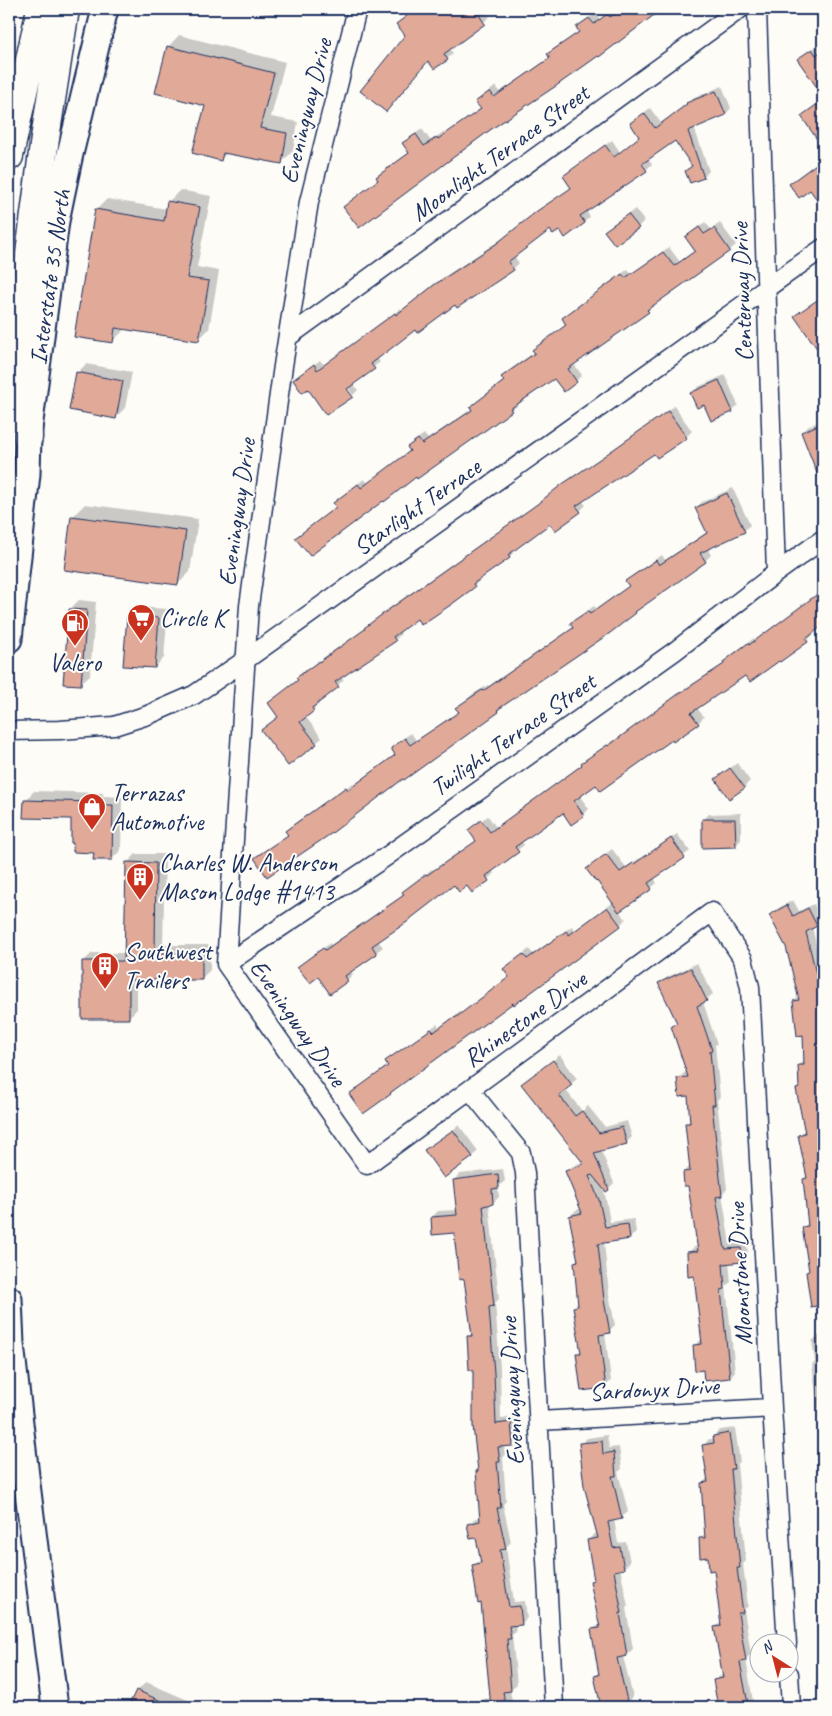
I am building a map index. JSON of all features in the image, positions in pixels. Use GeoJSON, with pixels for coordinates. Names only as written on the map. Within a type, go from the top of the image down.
{"type":"FeatureCollection","features":[{"type":"Feature","properties":{"kind":"highway"},"geometry":{"type":"LineString","coordinates":[[9,156],[41,9]]}},
{"type":"Feature","properties":{"kind":"highway"},"geometry":{"type":"LineString","coordinates":[[28,437],[25,319],[29,261],[65,9]]}},
{"type":"Feature","properties":{"kind":"main road","name":"Interstate 35 North"},"geometry":{"type":"LineString","coordinates":[[9,634],[27,474],[28,437],[56,221],[105,9]]}},
{"type":"Feature","properties":{"kind":"main road"},"geometry":{"type":"LineString","coordinates":[[9,1299],[11,1344],[55,1707]]}},
{"type":"Feature","properties":{"kind":"street","name":"Eveningway Drive"},"geometry":{"type":"LineString","coordinates":[[357,9],[309,202],[249,606],[226,964],[367,1165]]}},
{"type":"Feature","properties":{"kind":"street","name":"Moonlight Terrace Street"},"geometry":{"type":"LineString","coordinates":[[288,338],[740,9]]}},
{"type":"Feature","properties":{"kind":"street","name":"Centerway Drive"},"geometry":{"type":"LineString","coordinates":[[756,9],[776,573]]}},
{"type":"Feature","properties":{"kind":"street","name":"Starlight Terrace"},"geometry":{"type":"LineString","coordinates":[[9,731],[114,726],[148,716],[194,694],[244,661],[823,248]]}},
{"type":"Feature","properties":{"kind":"street","name":"Twilight Terrace Street"},"geometry":{"type":"LineString","coordinates":[[226,964],[387,856],[659,663],[823,539]]}},
{"type":"Feature","properties":{"kind":"street","name":"Rhinestone Drive"},"geometry":{"type":"LineString","coordinates":[[367,1165],[712,912]]}},
{"type":"Feature","properties":{"kind":"street","name":"Moonstone Drive"},"geometry":{"type":"LineString","coordinates":[[712,912],[743,959],[750,988],[772,1408],[786,1634]]}},
{"type":"Feature","properties":{"kind":"street","name":"Eveningway Drive"},"geometry":{"type":"LineString","coordinates":[[470,1090],[521,1153],[525,1172],[554,1707]]}},
{"type":"Feature","properties":{"kind":"street","name":"Sardonyx Drive"},"geometry":{"type":"LineString","coordinates":[[539,1421],[772,1408]]}},
{"type":"Feature","properties":{"kind":"street"},"geometry":{"type":"LineString","coordinates":[[790,1684],[791,1707]]}},
{"type":"Feature","properties":{"kind":"building"},"geometry":{"type":"Polygon","coordinates":[[[416,9],[475,9],[485,24],[444,54],[448,60],[434,69],[428,61],[386,112],[360,91],[405,35],[396,24],[416,9]]]}},
{"type":"Feature","properties":{"kind":"building"},"geometry":{"type":"Polygon","coordinates":[[[622,9],[662,9],[599,57],[490,130],[359,228],[343,207],[378,180],[376,177],[409,153],[402,143],[416,134],[424,146],[437,137],[438,139],[481,109],[475,102],[490,91],[494,97],[550,58],[547,54],[579,32],[576,27],[589,18],[594,24],[607,14],[610,17],[622,9]]]}},
{"type":"Feature","properties":{"kind":"building"},"geometry":{"type":"Polygon","coordinates":[[[167,46],[274,73],[260,128],[287,133],[282,164],[223,153],[221,161],[192,153],[205,106],[155,93],[167,46]]]}},
{"type":"Feature","properties":{"kind":"building"},"geometry":{"type":"Polygon","coordinates":[[[812,49],[816,55],[823,50],[823,96],[797,59],[812,49]]]}},
{"type":"Feature","properties":{"kind":"building"},"geometry":{"type":"Polygon","coordinates":[[[716,91],[726,115],[688,131],[704,178],[690,183],[685,171],[692,166],[675,141],[642,164],[647,171],[580,216],[585,223],[565,238],[560,230],[553,235],[550,230],[508,262],[514,270],[457,308],[455,305],[417,333],[415,330],[371,364],[375,369],[347,389],[353,397],[326,415],[308,389],[302,393],[293,380],[314,364],[317,370],[395,313],[396,315],[434,285],[496,244],[537,211],[571,188],[563,176],[605,145],[614,157],[639,137],[630,123],[644,113],[655,128],[686,103],[716,91]]]}},
{"type":"Feature","properties":{"kind":"building"},"geometry":{"type":"Polygon","coordinates":[[[823,100],[823,148],[801,116],[823,100]]]}},
{"type":"Feature","properties":{"kind":"building"},"geometry":{"type":"Polygon","coordinates":[[[823,159],[823,208],[810,190],[799,198],[789,184],[823,159]]]}},
{"type":"Feature","properties":{"kind":"building"},"geometry":{"type":"Polygon","coordinates":[[[167,201],[200,207],[187,278],[209,281],[199,341],[115,328],[113,343],[74,337],[95,209],[164,221],[167,201]]]}},
{"type":"Feature","properties":{"kind":"building"},"geometry":{"type":"Polygon","coordinates":[[[628,214],[639,228],[615,245],[604,231],[628,214]]]}},
{"type":"Feature","properties":{"kind":"building"},"geometry":{"type":"Polygon","coordinates":[[[699,227],[704,234],[714,228],[730,251],[647,310],[649,312],[568,369],[577,382],[564,392],[554,379],[510,409],[512,411],[417,479],[416,477],[310,556],[295,538],[336,507],[333,503],[358,484],[361,488],[410,451],[407,447],[418,439],[422,444],[472,410],[470,407],[504,381],[501,377],[535,353],[532,350],[566,325],[562,318],[622,274],[625,278],[663,252],[674,266],[695,251],[685,237],[699,227]]]}},
{"type":"Feature","properties":{"kind":"building"},"geometry":{"type":"Polygon","coordinates":[[[823,296],[823,357],[794,316],[823,296]]]}},
{"type":"Feature","properties":{"kind":"building"},"geometry":{"type":"Polygon","coordinates":[[[76,372],[123,381],[116,419],[69,410],[76,372]]]}},
{"type":"Feature","properties":{"kind":"building"},"geometry":{"type":"Polygon","coordinates":[[[719,380],[733,412],[711,421],[704,405],[697,408],[690,393],[719,380]]]}},
{"type":"Feature","properties":{"kind":"building"},"geometry":{"type":"Polygon","coordinates":[[[668,411],[687,438],[657,458],[654,454],[576,506],[581,512],[555,531],[550,524],[508,555],[510,558],[473,584],[475,587],[452,604],[421,625],[417,619],[393,637],[396,641],[335,682],[339,687],[312,708],[314,711],[300,722],[317,744],[288,766],[261,730],[278,717],[268,703],[298,680],[296,678],[365,629],[384,613],[536,505],[561,485],[668,411]]]}},
{"type":"Feature","properties":{"kind":"building"},"geometry":{"type":"Polygon","coordinates":[[[823,423],[823,486],[822,486],[801,432],[823,423]]]}},
{"type":"Feature","properties":{"kind":"building"},"geometry":{"type":"Polygon","coordinates":[[[727,493],[745,532],[700,553],[706,562],[635,612],[610,633],[497,710],[499,712],[403,779],[332,833],[267,877],[254,858],[288,835],[285,831],[346,787],[348,790],[395,755],[391,748],[405,738],[410,745],[459,712],[455,708],[483,691],[573,628],[570,623],[588,611],[590,614],[629,586],[625,581],[656,560],[659,565],[707,533],[695,508],[727,493]]]}},
{"type":"Feature","properties":{"kind":"building"},"geometry":{"type":"Polygon","coordinates":[[[71,516],[186,531],[178,585],[64,570],[71,516]]]}},
{"type":"Feature","properties":{"kind":"building"},"geometry":{"type":"Polygon","coordinates":[[[823,590],[823,625],[806,639],[808,642],[750,682],[745,676],[691,713],[699,724],[673,742],[672,740],[600,791],[596,785],[574,801],[584,816],[571,825],[563,813],[515,847],[519,852],[486,876],[489,881],[472,893],[467,886],[459,892],[454,885],[410,920],[372,946],[377,954],[345,976],[348,981],[330,994],[318,977],[310,983],[297,967],[323,948],[325,950],[404,895],[402,892],[426,874],[476,841],[468,830],[481,820],[490,832],[582,765],[581,763],[724,664],[723,662],[748,643],[749,645],[823,590]]]}},
{"type":"Feature","properties":{"kind":"building","name":"Valero"},"geometry":{"type":"Polygon","coordinates":[[[69,609],[87,610],[81,685],[63,684],[69,609]]]}},
{"type":"Feature","properties":{"kind":"building","name":"Circle K"},"geometry":{"type":"Polygon","coordinates":[[[127,616],[159,618],[155,668],[123,666],[127,616]]]}},
{"type":"Feature","properties":{"kind":"building"},"geometry":{"type":"Polygon","coordinates":[[[730,768],[745,788],[729,799],[715,779],[730,768]]]}},
{"type":"Feature","properties":{"kind":"building","name":"Terrazas Automotive"},"geometry":{"type":"Polygon","coordinates":[[[24,800],[94,802],[94,805],[113,805],[112,860],[93,860],[94,853],[73,852],[71,819],[23,818],[24,800]]]}},
{"type":"Feature","properties":{"kind":"building"},"geometry":{"type":"Polygon","coordinates":[[[702,819],[735,819],[736,847],[702,848],[702,819]]]}},
{"type":"Feature","properties":{"kind":"building"},"geometry":{"type":"Polygon","coordinates":[[[671,838],[685,858],[648,883],[652,889],[619,912],[586,869],[606,854],[620,872],[671,838]]]}},
{"type":"Feature","properties":{"kind":"building"},"geometry":{"type":"Polygon","coordinates":[[[126,862],[156,863],[155,953],[202,953],[202,980],[129,980],[129,1019],[82,1019],[82,961],[124,961],[126,862]]]}},
{"type":"Feature","properties":{"kind":"building"},"geometry":{"type":"Polygon","coordinates":[[[787,905],[793,916],[808,908],[817,926],[806,932],[820,990],[823,1012],[823,1119],[819,1119],[823,1141],[823,1305],[811,1307],[806,1272],[809,1271],[802,1227],[808,1226],[803,1179],[807,1178],[798,1135],[805,1133],[796,1089],[799,1088],[798,1065],[804,1065],[803,1035],[797,1036],[793,1001],[799,1000],[786,947],[769,915],[787,905]]]}},
{"type":"Feature","properties":{"kind":"building"},"geometry":{"type":"Polygon","coordinates":[[[607,907],[621,926],[363,1114],[349,1094],[388,1066],[385,1061],[431,1029],[434,1032],[455,1018],[509,977],[503,969],[523,954],[527,959],[566,931],[569,935],[607,907]]]}},
{"type":"Feature","properties":{"kind":"building"},"geometry":{"type":"Polygon","coordinates":[[[691,968],[707,1001],[697,1006],[712,1050],[710,1051],[715,1105],[712,1105],[722,1196],[716,1197],[725,1249],[741,1248],[742,1262],[723,1264],[725,1289],[721,1290],[730,1378],[704,1381],[703,1370],[695,1371],[693,1345],[702,1344],[694,1276],[688,1277],[687,1252],[698,1251],[688,1186],[684,1186],[683,1172],[690,1171],[685,1123],[690,1123],[688,1096],[679,1097],[677,1078],[688,1077],[671,1026],[677,1023],[658,983],[691,968]]]}},
{"type":"Feature","properties":{"kind":"building"},"geometry":{"type":"Polygon","coordinates":[[[553,1060],[572,1085],[559,1095],[575,1116],[582,1111],[599,1133],[622,1127],[627,1144],[594,1153],[609,1190],[606,1192],[592,1175],[589,1176],[599,1200],[605,1227],[628,1224],[630,1239],[598,1244],[604,1300],[610,1333],[599,1335],[606,1388],[581,1391],[576,1353],[581,1353],[573,1307],[578,1306],[574,1262],[578,1261],[569,1216],[582,1213],[565,1171],[584,1164],[521,1084],[553,1060]]]}},
{"type":"Feature","properties":{"kind":"building"},"geometry":{"type":"Polygon","coordinates":[[[453,1130],[473,1157],[444,1178],[424,1150],[453,1130]]]}},
{"type":"Feature","properties":{"kind":"building"},"geometry":{"type":"Polygon","coordinates":[[[498,1174],[499,1188],[492,1189],[493,1204],[483,1206],[494,1306],[489,1307],[496,1424],[511,1422],[513,1446],[498,1447],[500,1462],[497,1462],[501,1508],[497,1508],[506,1549],[500,1550],[509,1607],[520,1606],[522,1625],[509,1626],[511,1639],[507,1639],[511,1691],[503,1692],[506,1707],[491,1707],[481,1603],[478,1604],[472,1565],[481,1563],[476,1538],[470,1539],[467,1524],[480,1521],[476,1471],[478,1471],[473,1426],[473,1370],[469,1370],[467,1336],[472,1336],[464,1279],[459,1280],[454,1233],[432,1235],[431,1217],[457,1215],[453,1180],[498,1174]]]}},
{"type":"Feature","properties":{"kind":"building"},"geometry":{"type":"Polygon","coordinates":[[[729,1433],[734,1469],[731,1469],[740,1568],[737,1568],[743,1613],[738,1613],[746,1661],[740,1662],[748,1704],[718,1707],[713,1680],[723,1678],[714,1627],[721,1626],[714,1570],[709,1571],[708,1557],[700,1558],[699,1538],[705,1538],[701,1483],[708,1482],[702,1445],[714,1443],[713,1436],[729,1433]]]}},
{"type":"Feature","properties":{"kind":"building"},"geometry":{"type":"Polygon","coordinates":[[[602,1441],[603,1454],[614,1452],[616,1476],[612,1476],[622,1519],[608,1522],[613,1548],[620,1547],[624,1569],[614,1571],[622,1613],[620,1613],[627,1656],[617,1658],[628,1705],[616,1707],[601,1707],[594,1676],[599,1675],[591,1629],[600,1628],[590,1581],[594,1580],[587,1540],[598,1538],[584,1486],[579,1443],[602,1441]]]}},
{"type":"Feature","properties":{"kind":"building"},"geometry":{"type":"Polygon","coordinates":[[[136,1690],[175,1707],[128,1707],[136,1690]]]}},
{"type":"Feature","properties":{"kind":"place","name":"Circle K"},"geometry":{"type":"Point","coordinates":[141,642]}},
{"type":"Feature","properties":{"kind":"place","name":"Valero"},"geometry":{"type":"Point","coordinates":[75,647]}},
{"type":"Feature","properties":{"kind":"place","name":"Terrazas Automotive"},"geometry":{"type":"Point","coordinates":[92,831]}},
{"type":"Feature","properties":{"kind":"place","name":"Charles W. Anderson Mason Lodge #1413"},"geometry":{"type":"Point","coordinates":[140,901]}},
{"type":"Feature","properties":{"kind":"place","name":"Southwest Trailers"},"geometry":{"type":"Point","coordinates":[105,990]}}]}
